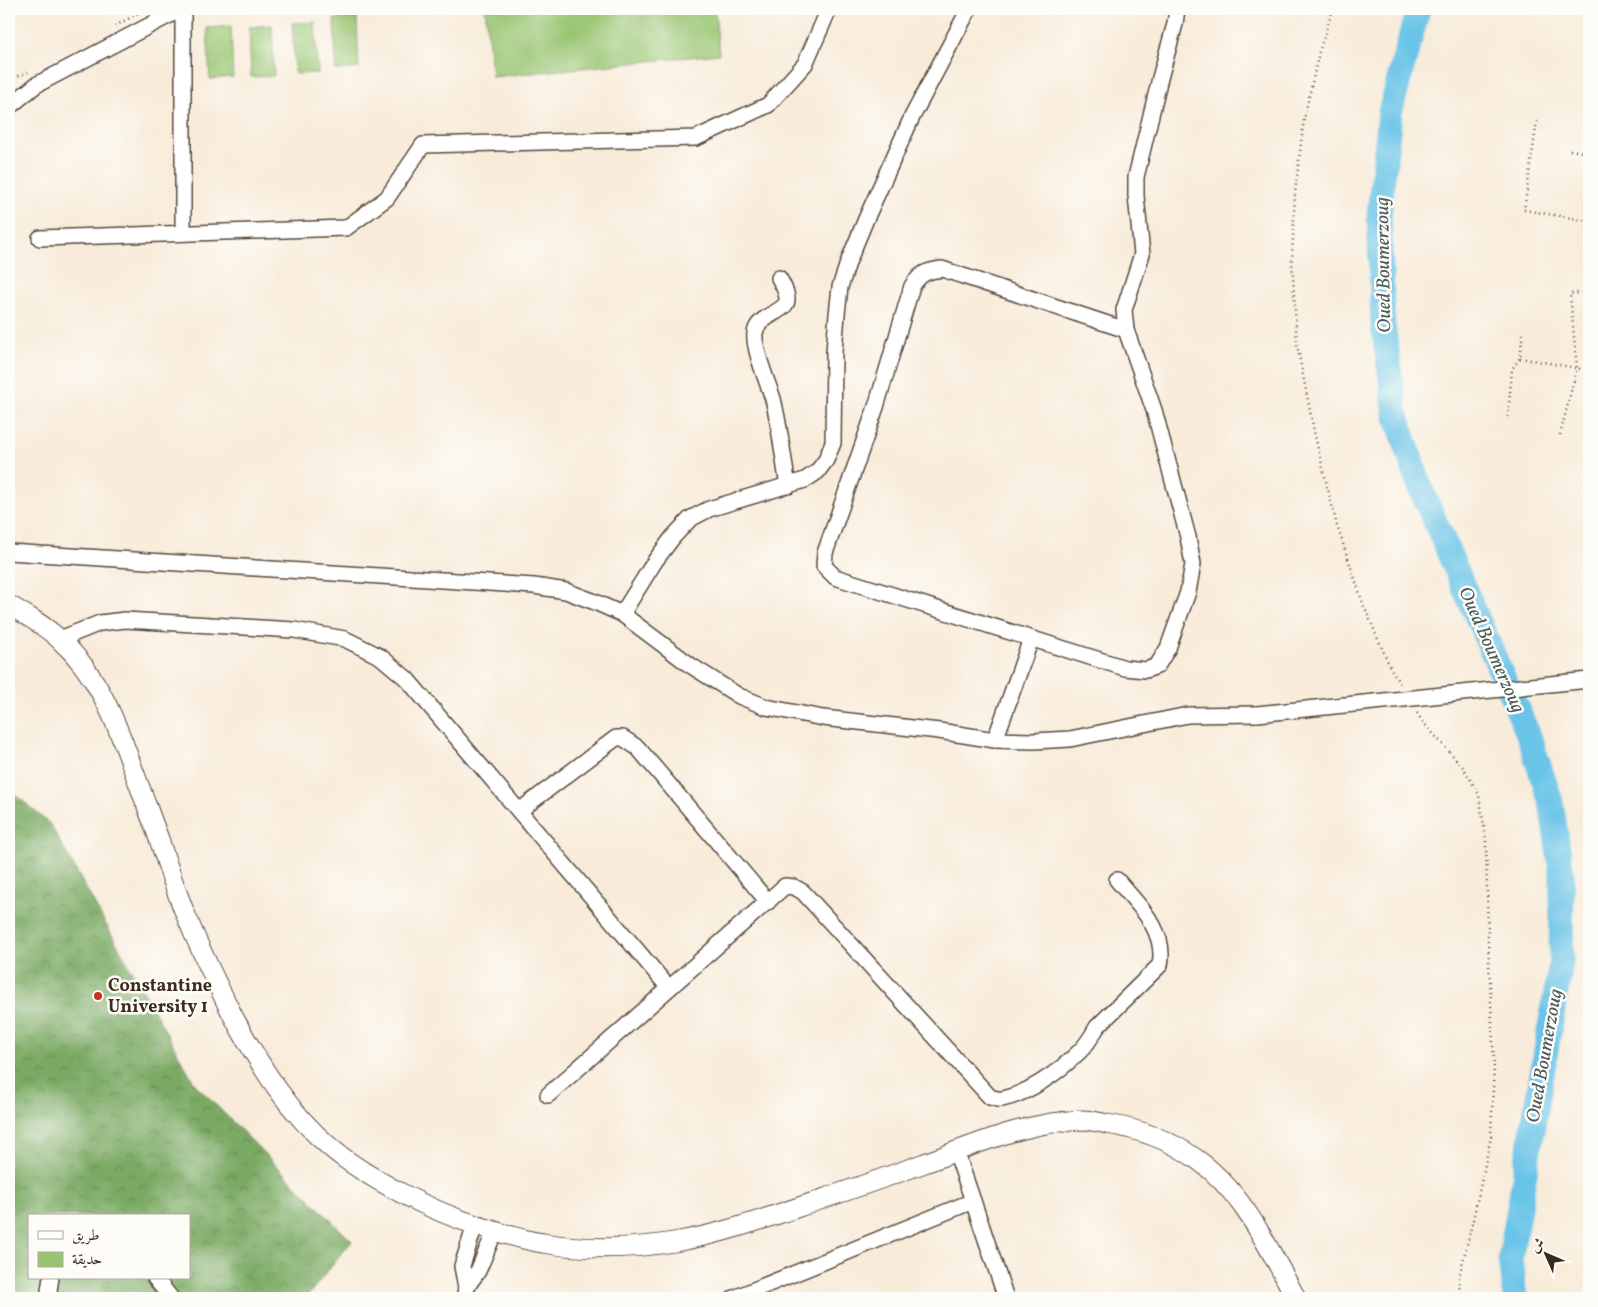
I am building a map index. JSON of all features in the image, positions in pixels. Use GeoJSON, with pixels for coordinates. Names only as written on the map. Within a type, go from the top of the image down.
{"type":"FeatureCollection","features":[{"type":"Feature","properties":{"kind":"main road"},"geometry":{"type":"LineString","coordinates":[[9,605],[34,618],[60,639],[85,668],[99,688],[112,714],[148,807],[184,912],[221,992],[255,1057],[306,1124],[331,1148],[382,1183],[434,1209],[475,1225],[540,1243],[583,1247],[628,1247],[673,1242],[728,1230],[882,1179],[994,1137],[1042,1124],[1085,1120],[1129,1127],[1165,1140],[1198,1160],[1224,1182],[1250,1218],[1296,1298]]}},
{"type":"Feature","properties":{"kind":"street"},"geometry":{"type":"LineString","coordinates":[[9,108],[36,85],[182,9],[183,233]]}},
{"type":"Feature","properties":{"kind":"street"},"geometry":{"type":"LineString","coordinates":[[40,238],[346,228],[387,198],[423,145],[696,138],[768,105],[805,64],[829,9]]}},
{"type":"Feature","properties":{"kind":"street"},"geometry":{"type":"LineString","coordinates":[[622,614],[655,561],[673,537],[690,520],[709,509],[805,480],[817,472],[826,460],[833,443],[834,352],[840,287],[866,218],[901,142],[969,9]]}},
{"type":"Feature","properties":{"kind":"street"},"geometry":{"type":"LineString","coordinates":[[1126,330],[942,270],[930,270],[920,275],[912,286],[876,407],[825,553],[824,566],[835,577],[1125,668],[1146,670],[1157,666],[1168,648],[1188,592],[1192,564],[1188,537],[1154,410],[1126,330],[1124,310],[1142,254],[1136,177],[1175,24],[1177,9]]}},
{"type":"Feature","properties":{"kind":"street"},"geometry":{"type":"LineString","coordinates":[[779,278],[788,300],[785,307],[758,324],[755,333],[758,352],[773,401],[788,486]]}},
{"type":"Feature","properties":{"kind":"street"},"geometry":{"type":"LineString","coordinates":[[9,552],[534,586],[566,591],[622,614],[690,665],[739,696],[766,707],[823,718],[939,731],[995,740],[1034,741],[1070,739],[1188,715],[1257,714],[1589,680]]}},
{"type":"Feature","properties":{"kind":"street"},"geometry":{"type":"LineString","coordinates":[[60,639],[100,623],[125,620],[294,630],[345,639],[381,658],[407,679],[669,988]]}},
{"type":"Feature","properties":{"kind":"street"},"geometry":{"type":"LineString","coordinates":[[995,740],[1031,639]]}},
{"type":"Feature","properties":{"kind":"street"},"geometry":{"type":"LineString","coordinates":[[519,811],[616,738],[623,738],[638,748],[768,902]]}},
{"type":"Feature","properties":{"kind":"street"},"geometry":{"type":"LineString","coordinates":[[548,1095],[785,886],[794,886],[803,892],[990,1097],[1000,1100],[1015,1095],[1038,1084],[1080,1052],[1091,1039],[1097,1026],[1160,965],[1162,955],[1160,940],[1152,922],[1117,880]]}},
{"type":"Feature","properties":{"kind":"street"},"geometry":{"type":"LineString","coordinates":[[956,1151],[1006,1298]]}},
{"type":"Feature","properties":{"kind":"street"},"geometry":{"type":"LineString","coordinates":[[734,1298],[973,1201]]}},
{"type":"Feature","properties":{"kind":"street"},"geometry":{"type":"LineString","coordinates":[[465,1293],[462,1266],[475,1225]]}},
{"type":"Feature","properties":{"kind":"street"},"geometry":{"type":"LineString","coordinates":[[465,1293],[478,1271],[495,1231]]}},
{"type":"Feature","properties":{"kind":"street"},"geometry":{"type":"LineString","coordinates":[[50,1298],[51,1280]]}},
{"type":"Feature","properties":{"kind":"street"},"geometry":{"type":"LineString","coordinates":[[157,1280],[171,1298]]}},
{"type":"Feature","properties":{"kind":"path"},"geometry":{"type":"LineString","coordinates":[[1333,9],[1318,52],[1306,110],[1295,193],[1292,260],[1297,345],[1315,436],[1337,526],[1364,606],[1390,667],[1404,690]]}},
{"type":"Feature","properties":{"kind":"path"},"geometry":{"type":"LineString","coordinates":[[1537,121],[1524,210],[1589,221]]}},
{"type":"Feature","properties":{"kind":"path"},"geometry":{"type":"LineString","coordinates":[[1570,150],[1589,153]]}},
{"type":"Feature","properties":{"kind":"path"},"geometry":{"type":"LineString","coordinates":[[1560,435],[1577,368],[1570,294],[1589,292]]}},
{"type":"Feature","properties":{"kind":"path"},"geometry":{"type":"LineString","coordinates":[[1508,417],[1512,369],[1520,358],[1523,330]]}},
{"type":"Feature","properties":{"kind":"path"},"geometry":{"type":"LineString","coordinates":[[1520,358],[1589,371]]}},
{"type":"Feature","properties":{"kind":"path"},"geometry":{"type":"LineString","coordinates":[[1413,705],[1422,720],[1463,767],[1479,795],[1486,839],[1488,942],[1494,1064],[1491,1137],[1459,1277],[1460,1298]]}},
{"type":"Feature","properties":{"kind":"green space"},"geometry":{"type":"Polygon","coordinates":[[[485,9],[715,9],[719,54],[492,77],[485,9]]]}},
{"type":"Feature","properties":{"kind":"green space"},"geometry":{"type":"Polygon","coordinates":[[[357,18],[359,68],[336,70],[334,19],[357,18]]]}},
{"type":"Feature","properties":{"kind":"green space"},"geometry":{"type":"Polygon","coordinates":[[[315,22],[318,73],[295,74],[292,23],[315,22]]]}},
{"type":"Feature","properties":{"kind":"green space"},"geometry":{"type":"Polygon","coordinates":[[[272,25],[274,76],[251,77],[249,27],[272,25]]]}},
{"type":"Feature","properties":{"kind":"green space"},"geometry":{"type":"Polygon","coordinates":[[[231,26],[233,77],[210,79],[207,28],[231,26]]]}},
{"type":"Feature","properties":{"kind":"green space"},"geometry":{"type":"Polygon","coordinates":[[[9,789],[50,824],[195,1084],[352,1241],[306,1298],[9,1298],[9,789]]]}},
{"type":"Feature","properties":{"kind":"waterway","name":"Oued Boumerzoug"},"geometry":{"type":"LineString","coordinates":[[1418,9],[1390,113],[1379,216],[1383,325],[1396,414],[1420,487],[1529,736],[1551,802],[1562,875],[1561,963],[1510,1260],[1515,1298]]}},
{"type":"Feature","properties":{"kind":"place","name":"Constantine University 1"},"geometry":{"type":"Point","coordinates":[98,996]}}]}
